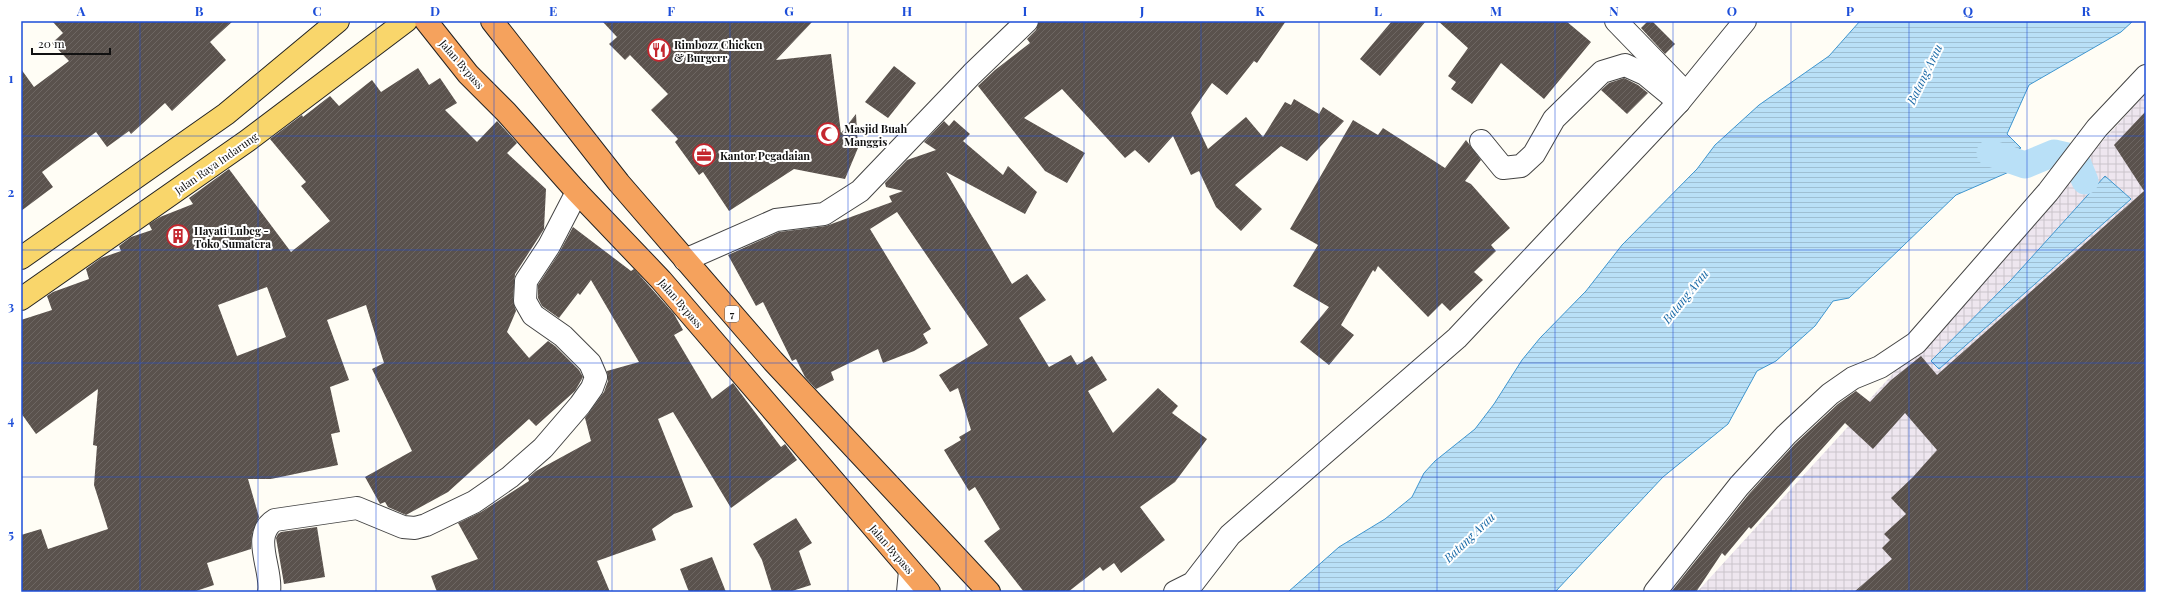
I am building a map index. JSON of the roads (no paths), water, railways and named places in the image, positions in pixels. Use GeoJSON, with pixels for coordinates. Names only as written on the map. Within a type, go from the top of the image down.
{"type":"FeatureCollection","features":[{"type":"Feature","properties":{"kind":"highway","name":"Jalan Bypass"},"geometry":{"type":"LineString","coordinates":[[426,21],[468,74],[506,112],[572,186],[661,280],[909,581],[929,592]]}},
{"type":"Feature","properties":{"kind":"highway","name":"7"},"geometry":{"type":"LineString","coordinates":[[492,21],[574,128],[685,260],[773,361],[988,592]]}},
{"type":"Feature","properties":{"kind":"main road"},"geometry":{"type":"LineString","coordinates":[[21,258],[226,114],[338,21]]}},
{"type":"Feature","properties":{"kind":"main road","name":"Jalan Raya Indarung"},"geometry":{"type":"LineString","coordinates":[[21,299],[247,141],[406,21]]}},
{"type":"Feature","properties":{"kind":"street"},"geometry":{"type":"LineString","coordinates":[[685,260],[776,220],[824,214],[860,192],[972,74],[1027,21]]}},
{"type":"Feature","properties":{"kind":"street"},"geometry":{"type":"LineString","coordinates":[[1616,21],[1683,98]]}},
{"type":"Feature","properties":{"kind":"street"},"geometry":{"type":"LineString","coordinates":[[1175,592],[1193,583],[1230,535],[1457,338],[1683,98],[1745,21]]}},
{"type":"Feature","properties":{"kind":"street"},"geometry":{"type":"LineString","coordinates":[[1480,141],[1503,168],[1521,166],[1534,154],[1554,119],[1602,72],[1625,64],[1645,74],[1683,98]]}},
{"type":"Feature","properties":{"kind":"street"},"geometry":{"type":"LineString","coordinates":[[1655,592],[1739,486],[1786,434],[1830,394],[1854,378],[1880,367],[1916,343],[2048,192],[2097,128],[2146,76]]}},
{"type":"Feature","properties":{"kind":"street"},"geometry":{"type":"LineString","coordinates":[[268,592],[270,584],[262,537],[263,532],[275,520],[357,508],[403,527],[415,528],[426,525],[474,502],[510,477],[543,448],[580,405],[592,388],[596,377],[590,363],[563,336],[533,315],[525,302],[526,281],[549,246],[572,186]]}},
{"type":"Feature","properties":{"kind":"water","name":"Batang Arau"},"geometry":{"type":"Polygon","coordinates":[[[1860,21],[2133,21],[2121,32],[2029,85],[2007,134],[2021,148],[2005,156],[2025,165],[1956,195],[1849,298],[1833,301],[1815,326],[1776,361],[1757,371],[1728,424],[1663,477],[1555,592],[1288,592],[1339,547],[1385,519],[1412,497],[1424,473],[1435,461],[1475,429],[1494,404],[1522,360],[1540,338],[1586,291],[1622,245],[1697,169],[1715,145],[1759,105],[1829,56],[1860,21]]]}},
{"type":"Feature","properties":{"kind":"water"},"geometry":{"type":"Polygon","coordinates":[[[2105,176],[2131,199],[1939,369],[1931,361],[2011,280],[2105,176]]]}},
{"type":"Feature","properties":{"kind":"waterway"},"geometry":{"type":"LineString","coordinates":[[1990,153],[2025,165],[2054,153],[2067,156]]}},
{"type":"Feature","properties":{"kind":"waterway"},"geometry":{"type":"LineString","coordinates":[[2076,159],[2085,181]]}},
{"type":"Feature","properties":{"kind":"place","name":"Rimbozz Chicken & Burgerr"},"geometry":{"type":"Point","coordinates":[659,50]}},
{"type":"Feature","properties":{"kind":"place","name":"Masjid Buah Manggis"},"geometry":{"type":"Point","coordinates":[828,134]}},
{"type":"Feature","properties":{"kind":"place","name":"Kantor Pegadaian"},"geometry":{"type":"Point","coordinates":[704,155]}},
{"type":"Feature","properties":{"kind":"place","name":"Hayati Lubeg - Toko Sumatera"},"geometry":{"type":"Point","coordinates":[178,236]}}]}
